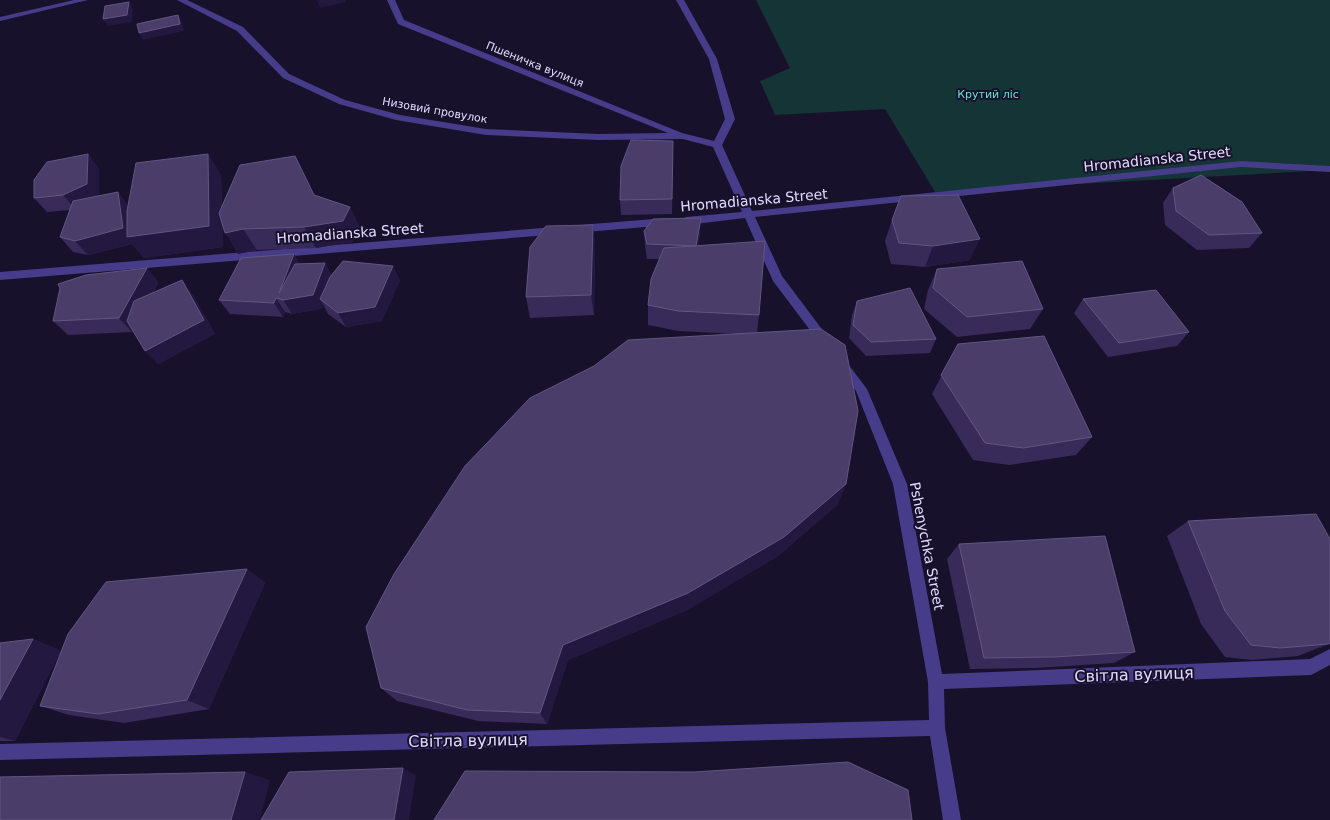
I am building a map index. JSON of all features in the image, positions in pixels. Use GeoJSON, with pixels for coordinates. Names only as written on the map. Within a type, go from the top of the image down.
{"type":"FeatureCollection","features":[{"type":"Feature","properties":{"kind":"street"},"geometry":{"type":"LineString","coordinates":[[0,19],[84,0]]}},
{"type":"Feature","properties":{"kind":"street","name":"Низовий провулок"},"geometry":{"type":"LineString","coordinates":[[181,0],[240,29],[286,76],[342,102],[399,118],[486,132],[598,137],[683,136],[717,145]]}},
{"type":"Feature","properties":{"kind":"street","name":"Пшеничка вулиця"},"geometry":{"type":"LineString","coordinates":[[391,0],[402,22],[683,136]]}},
{"type":"Feature","properties":{"kind":"street"},"geometry":{"type":"LineString","coordinates":[[680,0],[713,59],[730,119],[717,145]]}},
{"type":"Feature","properties":{"kind":"street","name":"Pshenychka Street"},"geometry":{"type":"LineString","coordinates":[[717,145],[777,278],[861,389],[900,484],[936,682],[936,728],[952,820]]}},
{"type":"Feature","properties":{"kind":"street","name":"Hromadianska Street"},"geometry":{"type":"LineString","coordinates":[[0,276],[748,216],[1241,164],[1330,169]]}},
{"type":"Feature","properties":{"kind":"street","name":"Світла вулиця"},"geometry":{"type":"LineString","coordinates":[[936,682],[1311,667],[1330,657]]}},
{"type":"Feature","properties":{"kind":"street","name":"Світла вулиця"},"geometry":{"type":"LineString","coordinates":[[0,752],[936,728]]}},
{"type":"Feature","properties":{"kind":"green space","name":"Крутий ліс"},"geometry":{"type":"Polygon","coordinates":[[[756,0],[1330,0],[1330,170],[935,192],[885,109],[775,115],[760,81],[790,68],[756,0]]]}},
{"type":"Feature","properties":{"kind":"building"},"geometry":{"type":"Polygon","coordinates":[[[129,2],[127,15],[103,19],[105,6],[129,2]]]}},
{"type":"Feature","properties":{"kind":"building"},"geometry":{"type":"Polygon","coordinates":[[[178,15],[180,24],[139,33],[137,24],[178,15]]]}},
{"type":"Feature","properties":{"kind":"building"},"geometry":{"type":"Polygon","coordinates":[[[631,140],[673,141],[672,199],[620,200],[621,166],[631,140]]]}},
{"type":"Feature","properties":{"kind":"building"},"geometry":{"type":"Polygon","coordinates":[[[88,154],[87,184],[63,195],[34,198],[34,180],[47,162],[88,154]]]}},
{"type":"Feature","properties":{"kind":"building"},"geometry":{"type":"Polygon","coordinates":[[[208,154],[209,226],[127,237],[127,211],[136,163],[208,154]]]}},
{"type":"Feature","properties":{"kind":"building"},"geometry":{"type":"Polygon","coordinates":[[[295,156],[314,195],[350,207],[343,221],[304,227],[243,229],[225,233],[219,213],[240,165],[295,156]]]}},
{"type":"Feature","properties":{"kind":"building"},"geometry":{"type":"Polygon","coordinates":[[[1201,175],[1242,202],[1262,233],[1209,235],[1176,211],[1173,188],[1201,175]]]}},
{"type":"Feature","properties":{"kind":"building"},"geometry":{"type":"Polygon","coordinates":[[[118,192],[123,228],[75,241],[60,237],[73,201],[118,192]]]}},
{"type":"Feature","properties":{"kind":"building"},"geometry":{"type":"Polygon","coordinates":[[[958,195],[980,239],[933,246],[899,243],[892,220],[901,196],[958,195]]]}},
{"type":"Feature","properties":{"kind":"building"},"geometry":{"type":"Polygon","coordinates":[[[701,218],[696,246],[647,244],[644,231],[653,219],[701,218]]]}},
{"type":"Feature","properties":{"kind":"building"},"geometry":{"type":"Polygon","coordinates":[[[593,225],[591,295],[526,297],[530,247],[546,226],[593,225]]]}},
{"type":"Feature","properties":{"kind":"building"},"geometry":{"type":"Polygon","coordinates":[[[765,241],[759,315],[678,311],[648,305],[651,279],[664,248],[765,241]]]}},
{"type":"Feature","properties":{"kind":"building"},"geometry":{"type":"Polygon","coordinates":[[[294,254],[279,293],[295,264],[325,263],[313,295],[283,300],[276,298],[274,303],[219,300],[241,258],[294,254]]]}},
{"type":"Feature","properties":{"kind":"building"},"geometry":{"type":"Polygon","coordinates":[[[343,261],[393,266],[375,307],[338,313],[320,299],[330,277],[343,261]]]}},
{"type":"Feature","properties":{"kind":"building"},"geometry":{"type":"Polygon","coordinates":[[[1022,261],[1043,309],[967,317],[933,288],[937,269],[1022,261]]]}},
{"type":"Feature","properties":{"kind":"building"},"geometry":{"type":"Polygon","coordinates":[[[147,268],[119,318],[53,321],[60,288],[58,284],[86,275],[147,268]]]}},
{"type":"Feature","properties":{"kind":"building"},"geometry":{"type":"Polygon","coordinates":[[[182,280],[204,320],[145,351],[127,321],[134,301],[182,280]]]}},
{"type":"Feature","properties":{"kind":"building"},"geometry":{"type":"Polygon","coordinates":[[[910,288],[936,339],[871,342],[853,325],[857,301],[910,288]]]}},
{"type":"Feature","properties":{"kind":"building"},"geometry":{"type":"Polygon","coordinates":[[[1156,290],[1189,332],[1119,343],[1083,299],[1156,290]]]}},
{"type":"Feature","properties":{"kind":"building"},"geometry":{"type":"Polygon","coordinates":[[[821,329],[845,345],[858,411],[846,484],[784,537],[688,593],[563,645],[540,713],[467,710],[381,688],[366,627],[394,574],[465,466],[530,398],[594,366],[628,340],[821,329]]]}},
{"type":"Feature","properties":{"kind":"building"},"geometry":{"type":"Polygon","coordinates":[[[1044,336],[1092,437],[1023,448],[985,443],[941,375],[958,344],[1044,336]]]}},
{"type":"Feature","properties":{"kind":"building"},"geometry":{"type":"Polygon","coordinates":[[[1316,514],[1330,539],[1330,643],[1280,648],[1251,645],[1225,611],[1188,521],[1316,514]]]}},
{"type":"Feature","properties":{"kind":"building"},"geometry":{"type":"Polygon","coordinates":[[[1105,536],[1135,652],[1054,657],[984,658],[959,544],[1105,536]]]}},
{"type":"Feature","properties":{"kind":"building"},"geometry":{"type":"Polygon","coordinates":[[[247,569],[187,700],[98,714],[40,706],[68,634],[106,582],[247,569]]]}},
{"type":"Feature","properties":{"kind":"building"},"geometry":{"type":"Polygon","coordinates":[[[33,639],[0,700],[0,643],[33,639]]]}},
{"type":"Feature","properties":{"kind":"building"},"geometry":{"type":"Polygon","coordinates":[[[848,762],[908,790],[912,820],[434,820],[465,771],[694,772],[848,762]]]}},
{"type":"Feature","properties":{"kind":"building"},"geometry":{"type":"Polygon","coordinates":[[[403,768],[394,820],[261,820],[289,772],[403,768]]]}},
{"type":"Feature","properties":{"kind":"building"},"geometry":{"type":"Polygon","coordinates":[[[245,772],[231,820],[0,820],[0,777],[245,772]]]}}]}
